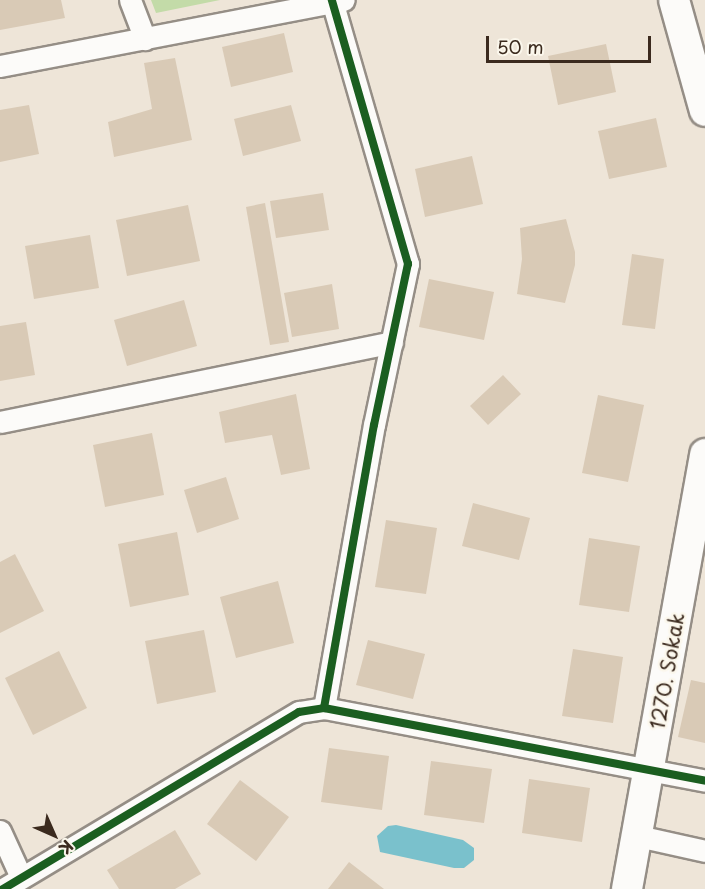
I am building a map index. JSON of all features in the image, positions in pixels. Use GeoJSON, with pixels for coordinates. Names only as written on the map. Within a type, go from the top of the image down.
{"type":"FeatureCollection","features":[{"type":"Feature","properties":{"kind":"street"},"geometry":{"type":"LineString","coordinates":[[130,0],[145,39]]}},
{"type":"Feature","properties":{"kind":"street"},"geometry":{"type":"LineString","coordinates":[[674,0],[705,111]]}},
{"type":"Feature","properties":{"kind":"street"},"geometry":{"type":"LineString","coordinates":[[0,66],[336,1],[408,264],[324,708]]}},
{"type":"Feature","properties":{"kind":"street"},"geometry":{"type":"LineString","coordinates":[[0,422],[392,342]]}},
{"type":"Feature","properties":{"kind":"street","name":"1270. Sokak"},"geometry":{"type":"LineString","coordinates":[[627,889],[705,454]]}},
{"type":"Feature","properties":{"kind":"street"},"geometry":{"type":"LineString","coordinates":[[3,889],[299,712],[324,708],[705,781]]}},
{"type":"Feature","properties":{"kind":"street"},"geometry":{"type":"LineString","coordinates":[[0,831],[21,877]]}},
{"type":"Feature","properties":{"kind":"street"},"geometry":{"type":"LineString","coordinates":[[638,836],[705,851]]}},
{"type":"Feature","properties":{"kind":"green space"},"geometry":{"type":"Polygon","coordinates":[[[151,0],[220,0],[156,13],[151,0]]]}},
{"type":"Feature","properties":{"kind":"water"},"geometry":{"type":"Polygon","coordinates":[[[396,825],[463,840],[474,848],[474,860],[464,868],[454,868],[380,852],[377,836],[388,826],[396,825]]]}},
{"type":"Feature","properties":{"kind":"building"},"geometry":{"type":"Polygon","coordinates":[[[0,0],[61,0],[65,18],[0,30],[0,0]]]}},
{"type":"Feature","properties":{"kind":"building"},"geometry":{"type":"Polygon","coordinates":[[[284,33],[293,72],[231,87],[222,47],[284,33]]]}},
{"type":"Feature","properties":{"kind":"building"},"geometry":{"type":"Polygon","coordinates":[[[606,44],[616,92],[558,105],[548,56],[606,44]]]}},
{"type":"Feature","properties":{"kind":"building"},"geometry":{"type":"Polygon","coordinates":[[[175,58],[192,140],[114,157],[108,122],[152,109],[144,63],[175,58]]]}},
{"type":"Feature","properties":{"kind":"building"},"geometry":{"type":"Polygon","coordinates":[[[29,105],[39,154],[0,162],[0,110],[29,105]]]}},
{"type":"Feature","properties":{"kind":"building"},"geometry":{"type":"Polygon","coordinates":[[[291,105],[301,141],[243,156],[234,119],[291,105]]]}},
{"type":"Feature","properties":{"kind":"building"},"geometry":{"type":"Polygon","coordinates":[[[656,118],[667,167],[609,179],[598,131],[656,118]]]}},
{"type":"Feature","properties":{"kind":"building"},"geometry":{"type":"Polygon","coordinates":[[[472,156],[483,204],[425,217],[415,169],[472,156]]]}},
{"type":"Feature","properties":{"kind":"building"},"geometry":{"type":"Polygon","coordinates":[[[323,193],[329,230],[276,238],[270,201],[323,193]]]}},
{"type":"Feature","properties":{"kind":"building"},"geometry":{"type":"Polygon","coordinates":[[[265,203],[289,342],[270,345],[246,207],[265,203]]]}},
{"type":"Feature","properties":{"kind":"building"},"geometry":{"type":"Polygon","coordinates":[[[188,205],[200,261],[127,276],[116,220],[188,205]]]}},
{"type":"Feature","properties":{"kind":"building"},"geometry":{"type":"Polygon","coordinates":[[[566,219],[575,252],[575,265],[565,303],[517,294],[522,259],[520,228],[566,219]]]}},
{"type":"Feature","properties":{"kind":"building"},"geometry":{"type":"Polygon","coordinates":[[[90,235],[99,288],[34,299],[25,246],[90,235]]]}},
{"type":"Feature","properties":{"kind":"building"},"geometry":{"type":"Polygon","coordinates":[[[632,254],[664,259],[655,329],[622,325],[632,254]]]}},
{"type":"Feature","properties":{"kind":"building"},"geometry":{"type":"Polygon","coordinates":[[[429,279],[494,292],[484,340],[419,327],[429,279]]]}},
{"type":"Feature","properties":{"kind":"building"},"geometry":{"type":"Polygon","coordinates":[[[332,284],[339,329],[292,337],[284,293],[332,284]]]}},
{"type":"Feature","properties":{"kind":"building"},"geometry":{"type":"Polygon","coordinates":[[[184,300],[197,346],[127,366],[114,320],[184,300]]]}},
{"type":"Feature","properties":{"kind":"building"},"geometry":{"type":"Polygon","coordinates":[[[26,322],[35,375],[0,381],[0,326],[26,322]]]}},
{"type":"Feature","properties":{"kind":"building"},"geometry":{"type":"Polygon","coordinates":[[[503,375],[521,394],[488,425],[470,406],[503,375]]]}},
{"type":"Feature","properties":{"kind":"building"},"geometry":{"type":"Polygon","coordinates":[[[296,394],[310,469],[281,475],[272,435],[225,443],[219,412],[296,394]]]}},
{"type":"Feature","properties":{"kind":"building"},"geometry":{"type":"Polygon","coordinates":[[[598,395],[644,405],[628,482],[582,473],[598,395]]]}},
{"type":"Feature","properties":{"kind":"building"},"geometry":{"type":"Polygon","coordinates":[[[152,433],[164,495],[105,507],[93,445],[152,433]]]}},
{"type":"Feature","properties":{"kind":"building"},"geometry":{"type":"Polygon","coordinates":[[[226,477],[239,519],[197,533],[184,490],[226,477]]]}},
{"type":"Feature","properties":{"kind":"building"},"geometry":{"type":"Polygon","coordinates":[[[473,503],[530,518],[519,560],[462,546],[473,503]]]}},
{"type":"Feature","properties":{"kind":"building"},"geometry":{"type":"Polygon","coordinates":[[[386,520],[437,528],[426,594],[375,587],[386,520]]]}},
{"type":"Feature","properties":{"kind":"building"},"geometry":{"type":"Polygon","coordinates":[[[177,532],[189,595],[130,607],[118,544],[177,532]]]}},
{"type":"Feature","properties":{"kind":"building"},"geometry":{"type":"Polygon","coordinates":[[[589,538],[640,546],[629,612],[579,605],[589,538]]]}},
{"type":"Feature","properties":{"kind":"building"},"geometry":{"type":"Polygon","coordinates":[[[15,554],[44,611],[0,633],[0,562],[15,554]]]}},
{"type":"Feature","properties":{"kind":"building"},"geometry":{"type":"Polygon","coordinates":[[[278,581],[294,643],[236,658],[220,597],[278,581]]]}},
{"type":"Feature","properties":{"kind":"building"},"geometry":{"type":"Polygon","coordinates":[[[204,630],[216,692],[157,704],[145,641],[204,630]]]}},
{"type":"Feature","properties":{"kind":"building"},"geometry":{"type":"Polygon","coordinates":[[[368,640],[425,654],[413,699],[356,685],[368,640]]]}},
{"type":"Feature","properties":{"kind":"building"},"geometry":{"type":"Polygon","coordinates":[[[573,649],[623,657],[613,723],[562,716],[573,649]]]}},
{"type":"Feature","properties":{"kind":"building"},"geometry":{"type":"Polygon","coordinates":[[[59,651],[87,708],[33,735],[5,678],[59,651]]]}},
{"type":"Feature","properties":{"kind":"building"},"geometry":{"type":"Polygon","coordinates":[[[691,680],[705,683],[705,743],[678,737],[691,680]]]}},
{"type":"Feature","properties":{"kind":"building"},"geometry":{"type":"Polygon","coordinates":[[[329,748],[389,756],[382,810],[321,802],[329,748]]]}},
{"type":"Feature","properties":{"kind":"building"},"geometry":{"type":"Polygon","coordinates":[[[431,761],[492,769],[484,823],[424,815],[431,761]]]}},
{"type":"Feature","properties":{"kind":"building"},"geometry":{"type":"Polygon","coordinates":[[[529,779],[590,788],[582,842],[522,833],[529,779]]]}},
{"type":"Feature","properties":{"kind":"building"},"geometry":{"type":"Polygon","coordinates":[[[240,780],[289,817],[256,861],[207,824],[240,780]]]}},
{"type":"Feature","properties":{"kind":"building"},"geometry":{"type":"Polygon","coordinates":[[[175,830],[201,874],[175,889],[119,889],[107,870],[175,830]]]}},
{"type":"Feature","properties":{"kind":"building"},"geometry":{"type":"Polygon","coordinates":[[[349,862],[384,889],[328,889],[349,862]]]}},
{"type":"Feature","properties":{"kind":"cycle path"},"geometry":{"type":"LineString","coordinates":[[324,708],[374,425],[408,264],[332,0]]}},
{"type":"Feature","properties":{"kind":"cycle path"},"geometry":{"type":"LineString","coordinates":[[3,889],[299,712],[324,708],[705,781]]}}]}
